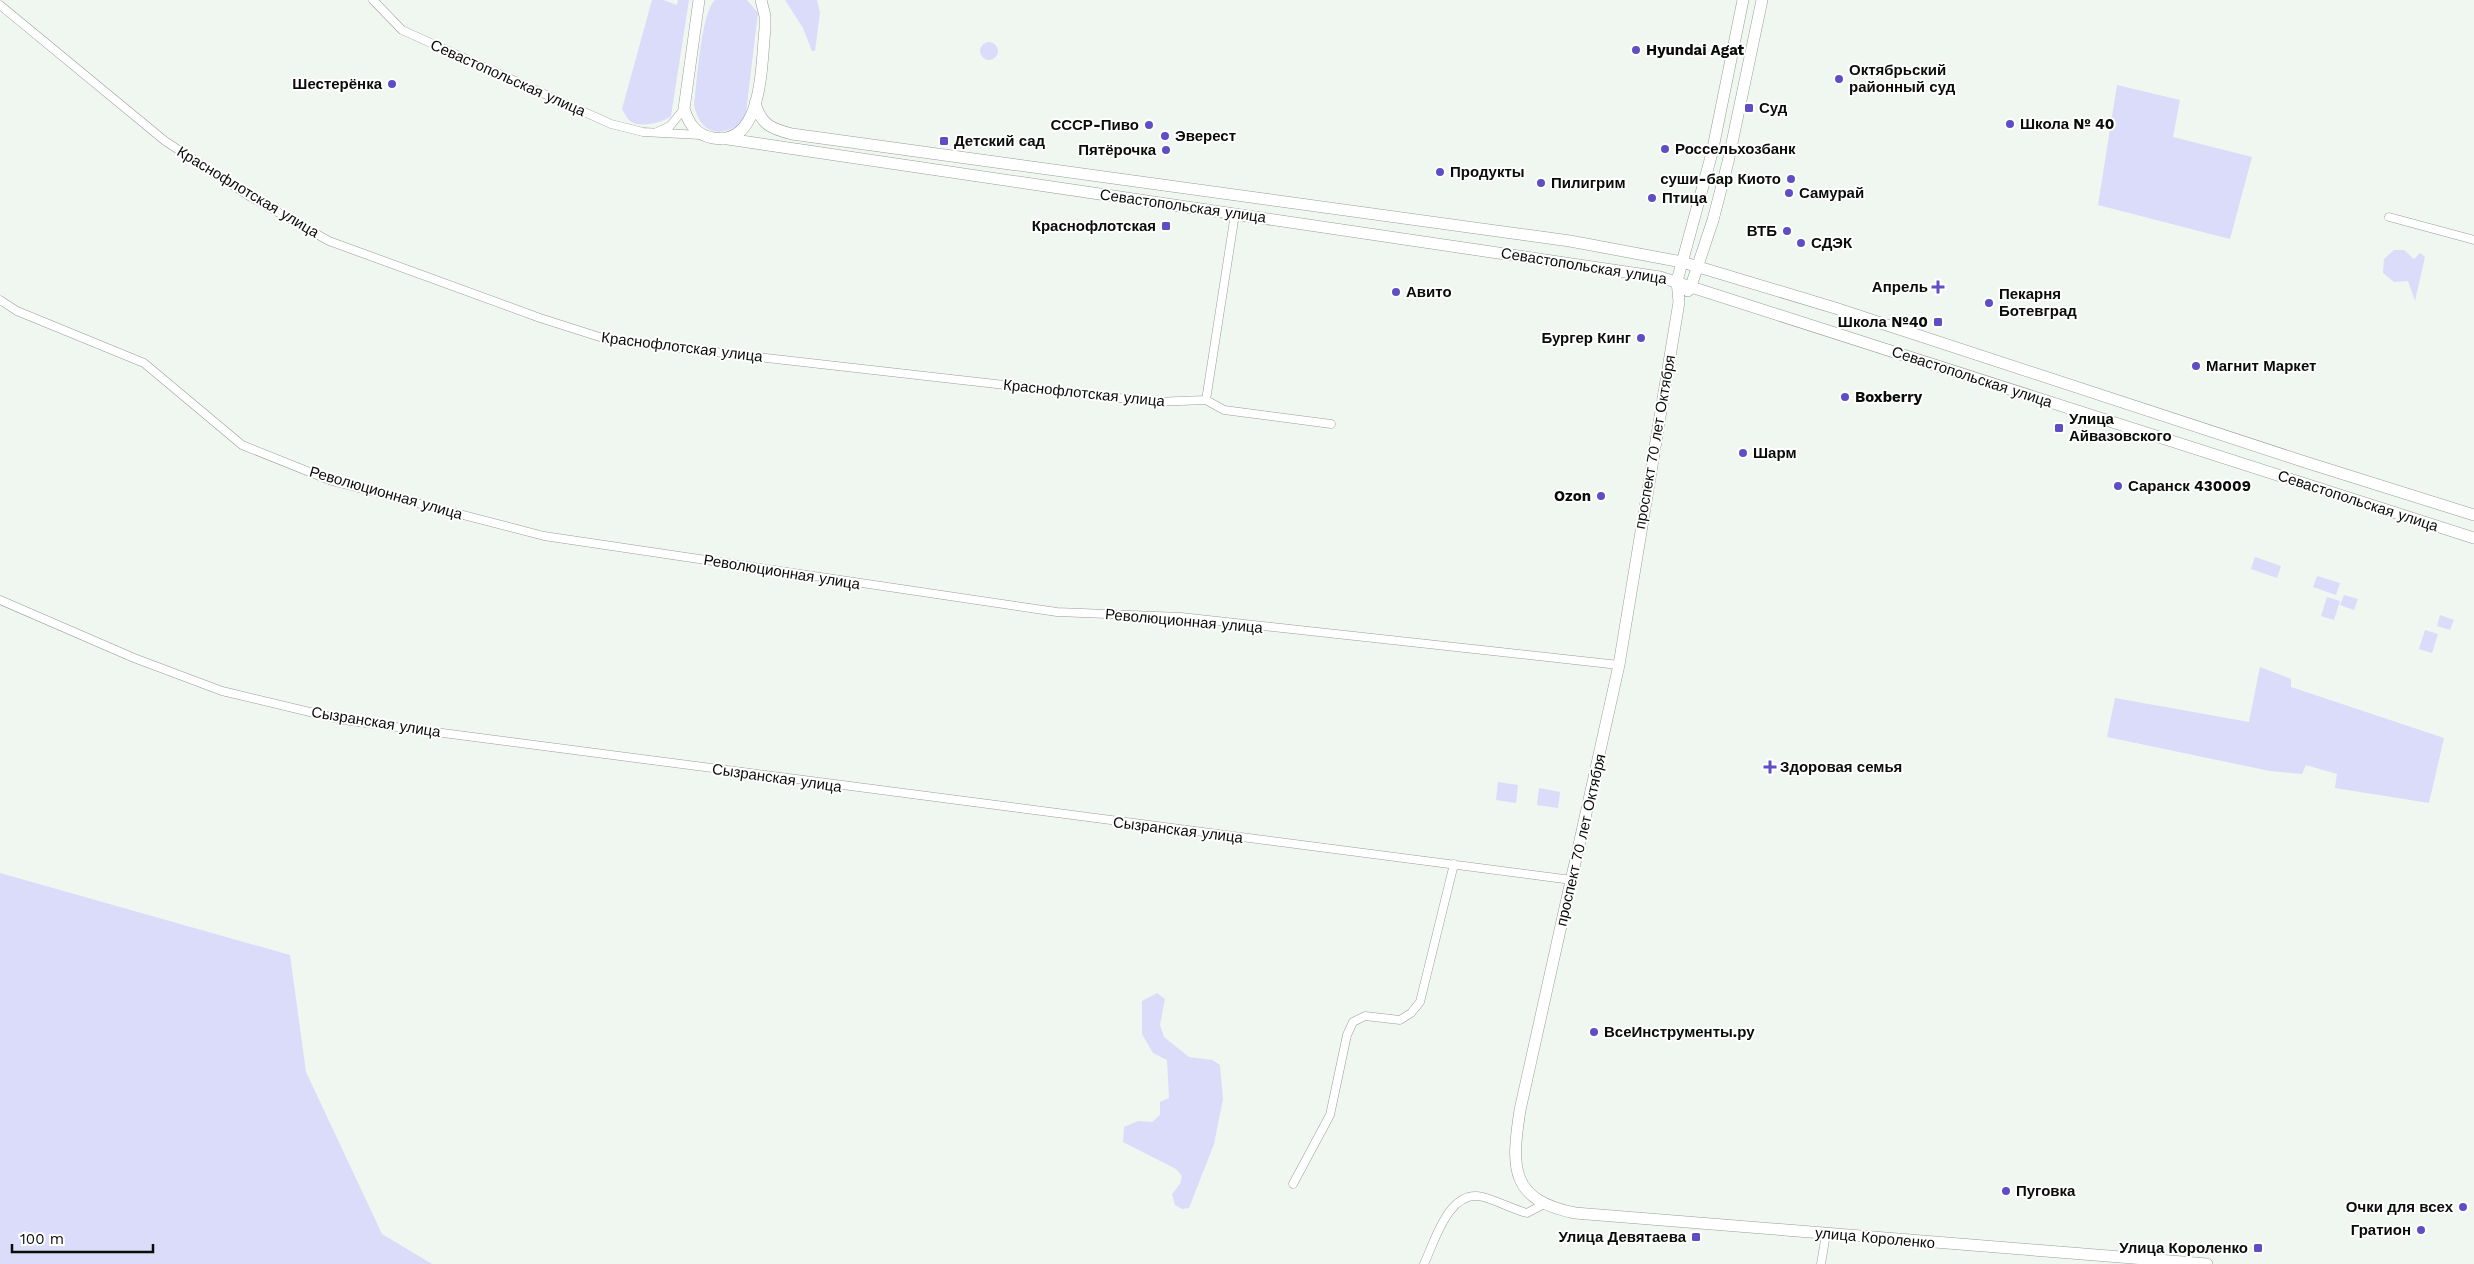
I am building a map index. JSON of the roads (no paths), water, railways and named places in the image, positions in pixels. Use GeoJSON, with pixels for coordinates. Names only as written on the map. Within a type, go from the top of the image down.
{"type":"FeatureCollection","features":[{"type":"Feature","properties":{"kind":"street","name":"Севастопольская улица"},"geometry":{"type":"LineString","coordinates":[[374,0],[402,30],[611,124],[655,132],[703,135],[1630,271],[1677,281],[2474,538]]}},
{"type":"Feature","properties":{"kind":"street","name":"проспект 70 лет Октября"},"geometry":{"type":"LineString","coordinates":[[1544,1204],[1532,1196],[1522,1184],[1515,1165],[1515,1141],[1552,963],[1619,665],[1679,302],[1677,281],[1712,153],[1744,0]]}},
{"type":"Feature","properties":{"kind":"street","name":"проспект 70 лет Октября"},"geometry":{"type":"LineString","coordinates":[[1679,302],[1691,286],[1698,267],[1728,162],[1762,0]]}},
{"type":"Feature","properties":{"kind":"street"},"geometry":{"type":"LineString","coordinates":[[721,138],[739,133],[746,127],[751,117],[755,103],[765,29],[761,2]]}},
{"type":"Feature","properties":{"kind":"street"},"geometry":{"type":"LineString","coordinates":[[699,4],[684,109],[688,122],[703,135]]}},
{"type":"Feature","properties":{"kind":"street","name":"Краснофлотская улица"},"geometry":{"type":"LineString","coordinates":[[0,5],[165,141],[249,196],[329,241],[608,340],[1154,402],[1206,400],[1224,410],[1331,424]]}},
{"type":"Feature","properties":{"kind":"street"},"geometry":{"type":"LineString","coordinates":[[1740,15],[1759,14]]}},
{"type":"Feature","properties":{"kind":"street","name":"Севастопольская улица"},"geometry":{"type":"LineString","coordinates":[[755,103],[758,115],[764,124],[774,130],[792,134],[1579,243],[1682,262],[1835,308],[2305,462],[2474,515]]}},
{"type":"Feature","properties":{"kind":"street"},"geometry":{"type":"LineString","coordinates":[[655,132],[670,126],[684,109]]}},
{"type":"Feature","properties":{"kind":"street"},"geometry":{"type":"LineString","coordinates":[[1206,400],[1238,196]]}},
{"type":"Feature","properties":{"kind":"street"},"geometry":{"type":"LineString","coordinates":[[2389,217],[2474,240]]}},
{"type":"Feature","properties":{"kind":"street"},"geometry":{"type":"LineString","coordinates":[[1446,244],[1449,226]]}},
{"type":"Feature","properties":{"kind":"street"},"geometry":{"type":"LineString","coordinates":[[1497,252],[1499,232]]}},
{"type":"Feature","properties":{"kind":"street","name":"Революционная улица"},"geometry":{"type":"LineString","coordinates":[[0,300],[17,311],[144,362],[242,445],[332,481],[544,536],[1057,612],[1181,617],[1619,665]]}},
{"type":"Feature","properties":{"kind":"street","name":"Сызранская улица"},"geometry":{"type":"LineString","coordinates":[[0,600],[134,658],[222,691],[343,720],[933,799],[1572,880]]}},
{"type":"Feature","properties":{"kind":"street"},"geometry":{"type":"LineString","coordinates":[[1293,1184],[1330,1115],[1347,1035],[1353,1022],[1366,1016],[1400,1020],[1411,1013],[1420,1002],[1454,864]]}},
{"type":"Feature","properties":{"kind":"street"},"geometry":{"type":"LineString","coordinates":[[1424,1264],[1445,1220],[1455,1204],[1465,1197],[1481,1196],[1527,1213],[1544,1204]]}},
{"type":"Feature","properties":{"kind":"street","name":"улица Короленко"},"geometry":{"type":"LineString","coordinates":[[1544,1204],[1575,1213],[2207,1264]]}},
{"type":"Feature","properties":{"kind":"street"},"geometry":{"type":"LineString","coordinates":[[1821,1264],[1826,1234]]}},
{"type":"Feature","properties":{"kind":"place","name":"Hyundai Agat"},"geometry":{"type":"Point","coordinates":[1636,50]}},
{"type":"Feature","properties":{"kind":"place","name":"Октябрьский районный суд"},"geometry":{"type":"Point","coordinates":[1839,79]}},
{"type":"Feature","properties":{"kind":"place","name":"Шестерёнка"},"geometry":{"type":"Point","coordinates":[392,84]}},
{"type":"Feature","properties":{"kind":"place","name":"Суд"},"geometry":{"type":"Point","coordinates":[1749,108]}},
{"type":"Feature","properties":{"kind":"place","name":"Школа № 40"},"geometry":{"type":"Point","coordinates":[2010,124]}},
{"type":"Feature","properties":{"kind":"place","name":"СССР-Пиво"},"geometry":{"type":"Point","coordinates":[1149,125]}},
{"type":"Feature","properties":{"kind":"place","name":"Эверест"},"geometry":{"type":"Point","coordinates":[1165,136]}},
{"type":"Feature","properties":{"kind":"place","name":"Детский сад"},"geometry":{"type":"Point","coordinates":[944,141]}},
{"type":"Feature","properties":{"kind":"place","name":"Россельхозбанк"},"geometry":{"type":"Point","coordinates":[1665,149]}},
{"type":"Feature","properties":{"kind":"place","name":"Пятёрочка"},"geometry":{"type":"Point","coordinates":[1166,150]}},
{"type":"Feature","properties":{"kind":"place","name":"Продукты"},"geometry":{"type":"Point","coordinates":[1440,172]}},
{"type":"Feature","properties":{"kind":"place","name":"суши-бар Киото"},"geometry":{"type":"Point","coordinates":[1791,179]}},
{"type":"Feature","properties":{"kind":"place","name":"Пилигрим"},"geometry":{"type":"Point","coordinates":[1541,183]}},
{"type":"Feature","properties":{"kind":"place","name":"Самурай"},"geometry":{"type":"Point","coordinates":[1789,193]}},
{"type":"Feature","properties":{"kind":"place","name":"Птица"},"geometry":{"type":"Point","coordinates":[1652,198]}},
{"type":"Feature","properties":{"kind":"place","name":"Краснофлотская"},"geometry":{"type":"Point","coordinates":[1166,226]}},
{"type":"Feature","properties":{"kind":"place","name":"ВТБ"},"geometry":{"type":"Point","coordinates":[1787,231]}},
{"type":"Feature","properties":{"kind":"place","name":"СДЭК"},"geometry":{"type":"Point","coordinates":[1801,243]}},
{"type":"Feature","properties":{"kind":"place","name":"Апрель"},"geometry":{"type":"Point","coordinates":[1938,287]}},
{"type":"Feature","properties":{"kind":"place","name":"Авито"},"geometry":{"type":"Point","coordinates":[1396,292]}},
{"type":"Feature","properties":{"kind":"place","name":"Пекарня Ботевград"},"geometry":{"type":"Point","coordinates":[1989,303]}},
{"type":"Feature","properties":{"kind":"place","name":"Школа №40"},"geometry":{"type":"Point","coordinates":[1938,322]}},
{"type":"Feature","properties":{"kind":"place","name":"Бургер Кинг"},"geometry":{"type":"Point","coordinates":[1641,338]}},
{"type":"Feature","properties":{"kind":"place","name":"Магнит Маркет"},"geometry":{"type":"Point","coordinates":[2196,366]}},
{"type":"Feature","properties":{"kind":"place","name":"Boxberry"},"geometry":{"type":"Point","coordinates":[1845,397]}},
{"type":"Feature","properties":{"kind":"place","name":"Улица Айвазовского"},"geometry":{"type":"Point","coordinates":[2059,428]}},
{"type":"Feature","properties":{"kind":"place","name":"Шарм"},"geometry":{"type":"Point","coordinates":[1743,453]}},
{"type":"Feature","properties":{"kind":"place","name":"Саранск 430009"},"geometry":{"type":"Point","coordinates":[2118,486]}},
{"type":"Feature","properties":{"kind":"place","name":"Ozon"},"geometry":{"type":"Point","coordinates":[1601,496]}},
{"type":"Feature","properties":{"kind":"place","name":"Здоровая семья"},"geometry":{"type":"Point","coordinates":[1770,767]}},
{"type":"Feature","properties":{"kind":"place","name":"ВсеИнструменты.ру"},"geometry":{"type":"Point","coordinates":[1594,1032]}},
{"type":"Feature","properties":{"kind":"place","name":"Пуговка"},"geometry":{"type":"Point","coordinates":[2006,1191]}},
{"type":"Feature","properties":{"kind":"place","name":"Очки для всех"},"geometry":{"type":"Point","coordinates":[2463,1207]}},
{"type":"Feature","properties":{"kind":"place","name":"Гратион"},"geometry":{"type":"Point","coordinates":[2421,1230]}},
{"type":"Feature","properties":{"kind":"place","name":"Улица Девятаева"},"geometry":{"type":"Point","coordinates":[1696,1237]}},
{"type":"Feature","properties":{"kind":"place","name":"Улица Короленко"},"geometry":{"type":"Point","coordinates":[2258,1248]}}]}
